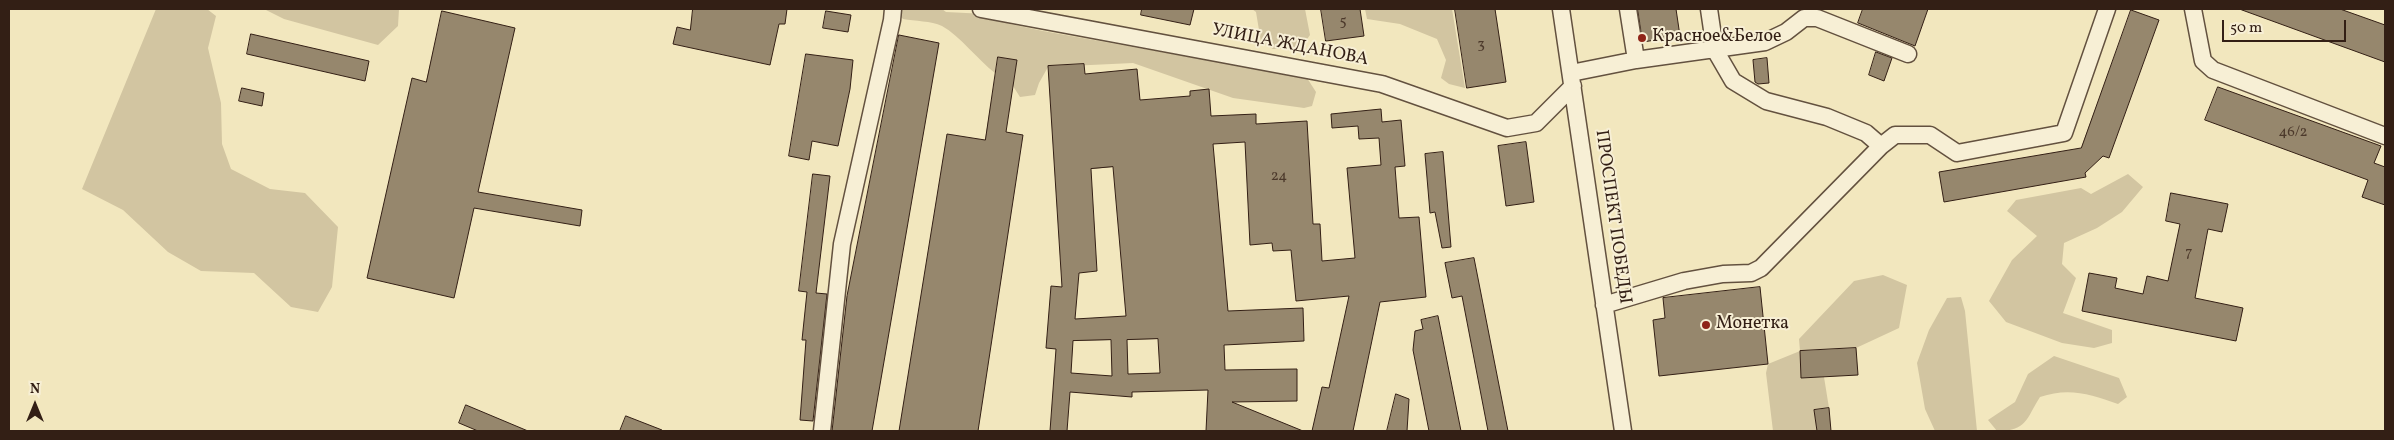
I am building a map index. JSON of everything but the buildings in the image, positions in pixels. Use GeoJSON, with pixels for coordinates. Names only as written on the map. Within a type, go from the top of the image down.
{"type":"FeatureCollection","features":[{"type":"Feature","properties":{"kind":"street"},"geometry":{"type":"LineString","coordinates":[[822,431],[842,244],[893,9]]}},
{"type":"Feature","properties":{"kind":"street","name":"УЛИЦА ЖДАНОВА"},"geometry":{"type":"LineString","coordinates":[[981,9],[1382,84],[1507,128],[1536,123],[1572,80]]}},
{"type":"Feature","properties":{"kind":"street","name":"ПРОСПЕКТ ПОБЕДЫ"},"geometry":{"type":"LineString","coordinates":[[1562,9],[1622,431]]}},
{"type":"Feature","properties":{"kind":"street"},"geometry":{"type":"LineString","coordinates":[[1628,9],[1636,60]]}},
{"type":"Feature","properties":{"kind":"street"},"geometry":{"type":"LineString","coordinates":[[1709,9],[1715,50],[1733,81],[1766,101],[1828,117],[1866,134],[1881,146]]}},
{"type":"Feature","properties":{"kind":"street"},"geometry":{"type":"LineString","coordinates":[[1604,305],[1684,281],[1723,274],[1751,273],[1761,268],[1881,146],[1895,135],[1930,135],[1957,153],[2064,133],[2107,9]]}},
{"type":"Feature","properties":{"kind":"street"},"geometry":{"type":"LineString","coordinates":[[2192,9],[2203,61],[2212,70],[2385,136]]}},
{"type":"Feature","properties":{"kind":"street"},"geometry":{"type":"LineString","coordinates":[[1572,80],[1636,60],[1765,42],[1786,32],[1804,18],[1817,18],[1908,54]]}},
{"type":"Feature","properties":{"kind":"shaded area"},"geometry":{"type":"Polygon","coordinates":[[[156,9],[207,9],[216,16],[208,48],[221,103],[222,144],[231,169],[270,189],[305,193],[338,227],[332,287],[318,312],[291,307],[254,273],[201,271],[168,252],[123,210],[82,189],[156,9]]]}},
{"type":"Feature","properties":{"kind":"shaded area"},"geometry":{"type":"Polygon","coordinates":[[[264,9],[399,9],[398,26],[378,45],[284,19],[264,9]]]}},
{"type":"Feature","properties":{"kind":"shaded area"},"geometry":{"type":"Polygon","coordinates":[[[898,9],[942,9],[946,12],[986,14],[1010,24],[1043,31],[1307,78],[1316,92],[1312,106],[1304,108],[1233,98],[1133,63],[1048,67],[1035,95],[1020,97],[1013,86],[1017,60],[998,57],[995,73],[949,30],[933,23],[903,19],[899,15],[898,9]]]}},
{"type":"Feature","properties":{"kind":"shaded area"},"geometry":{"type":"Polygon","coordinates":[[[1252,9],[1305,9],[1310,35],[1300,49],[1273,49],[1261,42],[1256,12],[1252,9]]]}},
{"type":"Feature","properties":{"kind":"shaded area"},"geometry":{"type":"Polygon","coordinates":[[[1365,9],[1452,9],[1465,88],[1449,84],[1441,78],[1446,60],[1437,39],[1400,24],[1367,19],[1365,9]]]}},
{"type":"Feature","properties":{"kind":"shaded area"},"geometry":{"type":"Polygon","coordinates":[[[2128,174],[2143,187],[2122,212],[2097,228],[2064,243],[2062,264],[2076,278],[2063,313],[2112,330],[2112,343],[2094,348],[2062,343],[2006,322],[1989,301],[2012,260],[2037,236],[2007,211],[2016,200],[2081,188],[2091,194],[2128,174]]]}},
{"type":"Feature","properties":{"kind":"shaded area"},"geometry":{"type":"Polygon","coordinates":[[[1883,275],[1907,285],[1899,328],[1856,348],[1800,351],[1799,339],[1854,281],[1883,275]]]}},
{"type":"Feature","properties":{"kind":"shaded area"},"geometry":{"type":"Polygon","coordinates":[[[1961,297],[1965,311],[1977,431],[1935,431],[1925,409],[1917,363],[1929,330],[1947,298],[1961,297]]]}},
{"type":"Feature","properties":{"kind":"shaded area"},"geometry":{"type":"Polygon","coordinates":[[[1800,351],[1801,378],[1824,377],[1829,408],[1814,410],[1817,431],[1773,431],[1766,373],[1768,364],[1800,351]]]}},
{"type":"Feature","properties":{"kind":"shaded area"},"geometry":{"type":"Polygon","coordinates":[[[2054,356],[2119,378],[2127,397],[2118,404],[2079,393],[2060,392],[2050,394],[2040,397],[2020,426],[2014,429],[1997,431],[1988,420],[2015,402],[2028,374],[2054,356]]]}},
{"type":"Feature","properties":{"kind":"place","name":"Красное&Белое"},"geometry":{"type":"Point","coordinates":[1642,38]}},
{"type":"Feature","properties":{"kind":"place","name":"Монетка"},"geometry":{"type":"Point","coordinates":[1706,325]}}]}
